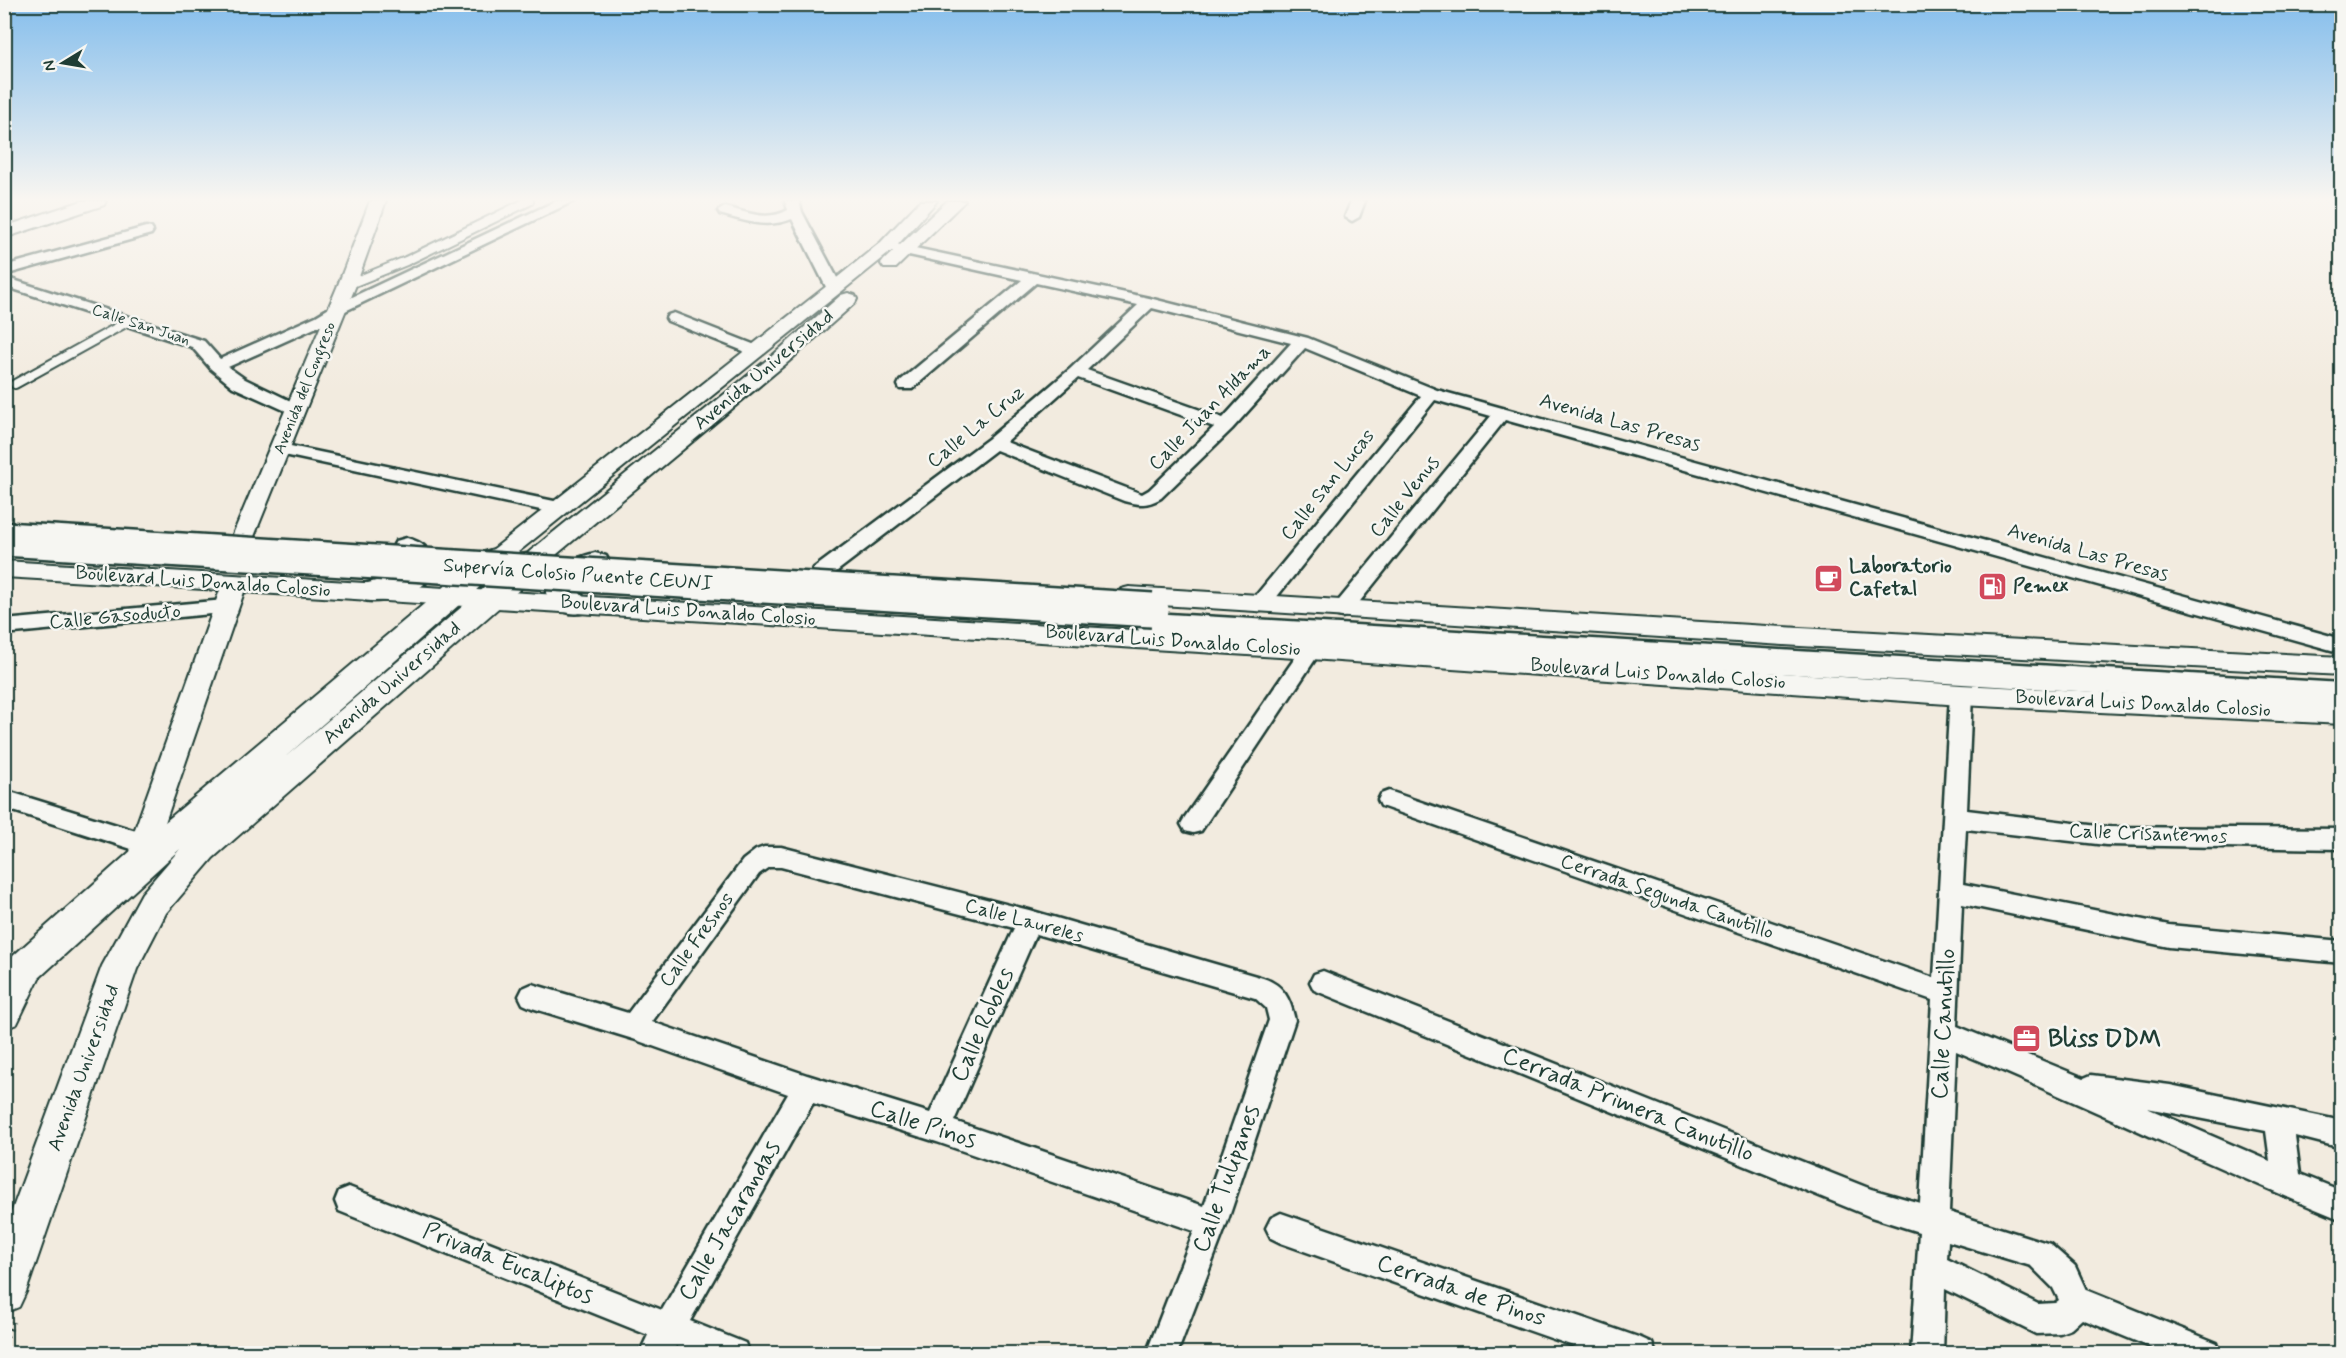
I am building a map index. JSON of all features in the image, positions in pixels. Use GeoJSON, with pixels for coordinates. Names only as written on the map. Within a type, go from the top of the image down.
{"type":"FeatureCollection","features":[{"type":"Feature","properties":{"kind":"main road","name":"Supervía Colosio Puente CEUNI"},"geometry":{"type":"LineString","coordinates":[[4,540],[1152,617]]}},
{"type":"Feature","properties":{"kind":"main road"},"geometry":{"type":"LineString","coordinates":[[375,592],[407,583],[422,569],[422,562],[407,548]]}},
{"type":"Feature","properties":{"kind":"main road","name":"Avenida Universidad"},"geometry":{"type":"LineString","coordinates":[[4,1012],[15,976],[144,851],[499,556]]}},
{"type":"Feature","properties":{"kind":"main road","name":"Supervía Colosio Puente CEUNI"},"geometry":{"type":"LineString","coordinates":[[4,558],[1152,617]]}},
{"type":"Feature","properties":{"kind":"main road","name":"Avenida Universidad"},"geometry":{"type":"LineString","coordinates":[[10,1302],[120,966],[154,903],[201,848],[537,558]]}},
{"type":"Feature","properties":{"kind":"main road"},"geometry":{"type":"LineString","coordinates":[[574,604],[561,593],[561,586],[566,577],[587,565],[602,561]]}},
{"type":"Feature","properties":{"kind":"main road"},"geometry":{"type":"LineString","coordinates":[[1152,617],[1242,616],[2342,682]]}},
{"type":"Feature","properties":{"kind":"main road"},"geometry":{"type":"LineString","coordinates":[[1242,616],[1259,647]]}},
{"type":"Feature","properties":{"kind":"main road"},"geometry":{"type":"LineString","coordinates":[[1242,616],[2342,695]]}},
{"type":"Feature","properties":{"kind":"street"},"geometry":{"type":"LineString","coordinates":[[4,271],[28,264]]}},
{"type":"Feature","properties":{"kind":"street","name":"Avenida del Congreso"},"geometry":{"type":"LineString","coordinates":[[242,539],[281,449],[355,264]]}},
{"type":"Feature","properties":{"kind":"street"},"geometry":{"type":"LineString","coordinates":[[217,366],[322,319],[336,310],[433,264]]}},
{"type":"Feature","properties":{"kind":"street"},"geometry":{"type":"LineString","coordinates":[[822,264],[835,289]]}},
{"type":"Feature","properties":{"kind":"street","name":"Avenida Universidad"},"geometry":{"type":"LineString","coordinates":[[499,556],[835,289],[872,264]]}},
{"type":"Feature","properties":{"kind":"street","name":"Avenida Universidad"},"geometry":{"type":"LineString","coordinates":[[537,558],[780,359],[880,264]]}},
{"type":"Feature","properties":{"kind":"street","name":"Avenida Las Presas"},"geometry":{"type":"LineString","coordinates":[[974,264],[1149,303],[1302,341],[1431,394],[2342,646]]}},
{"type":"Feature","properties":{"kind":"street"},"geometry":{"type":"LineString","coordinates":[[906,385],[1034,277]]}},
{"type":"Feature","properties":{"kind":"street","name":"Calle San Juan"},"geometry":{"type":"LineString","coordinates":[[4,280],[198,344],[217,366],[238,383],[295,410]]}},
{"type":"Feature","properties":{"kind":"street","name":"Calle La Cruz"},"geometry":{"type":"LineString","coordinates":[[821,573],[994,443],[1076,372],[1149,303]]}},
{"type":"Feature","properties":{"kind":"street"},"geometry":{"type":"LineString","coordinates":[[674,318],[757,351]]}},
{"type":"Feature","properties":{"kind":"street","name":"Calle Juan Aldama"},"geometry":{"type":"LineString","coordinates":[[994,443],[1130,497],[1144,500],[1155,494],[1226,425],[1302,341]]}},
{"type":"Feature","properties":{"kind":"street"},"geometry":{"type":"LineString","coordinates":[[1076,372],[1226,425]]}},
{"type":"Feature","properties":{"kind":"street","name":"Calle San Lucas"},"geometry":{"type":"LineString","coordinates":[[1242,616],[1431,394]]}},
{"type":"Feature","properties":{"kind":"street","name":"Calle Venus"},"geometry":{"type":"LineString","coordinates":[[1342,610],[1502,413]]}},
{"type":"Feature","properties":{"kind":"street"},"geometry":{"type":"LineString","coordinates":[[281,449],[559,508]]}},
{"type":"Feature","properties":{"kind":"street"},"geometry":{"type":"LineString","coordinates":[[4,528],[407,548],[499,556],[821,573],[1242,616],[1342,610],[2342,666]]}},
{"type":"Feature","properties":{"kind":"street","name":"Boulevard Luis Donaldo Colosio"},"geometry":{"type":"LineString","coordinates":[[4,569],[1311,650],[1961,695],[2342,714]]}},
{"type":"Feature","properties":{"kind":"street"},"geometry":{"type":"LineString","coordinates":[[4,799],[144,851],[225,607],[236,584]]}},
{"type":"Feature","properties":{"kind":"street","name":"Calle Gasoducto"},"geometry":{"type":"LineString","coordinates":[[4,627],[225,607]]}},
{"type":"Feature","properties":{"kind":"street"},"geometry":{"type":"LineString","coordinates":[[1193,824],[1311,650]]}},
{"type":"Feature","properties":{"kind":"street","name":"Calle Canutillo"},"geometry":{"type":"LineString","coordinates":[[1927,1353],[1961,695]]}},
{"type":"Feature","properties":{"kind":"street","name":"Cerrada Segunda Canutillo"},"geometry":{"type":"LineString","coordinates":[[1389,800],[1945,993]]}},
{"type":"Feature","properties":{"kind":"street","name":"Calle Crisantemos"},"geometry":{"type":"LineString","coordinates":[[1954,818],[2106,836],[2342,838]]}},
{"type":"Feature","properties":{"kind":"street","name":"Calle Laureles"},"geometry":{"type":"LineString","coordinates":[[764,857],[781,857],[1029,921],[1263,989],[1278,1002]]}},
{"type":"Feature","properties":{"kind":"street","name":"Calle Fresnos"},"geometry":{"type":"LineString","coordinates":[[633,1027],[751,867],[764,857]]}},
{"type":"Feature","properties":{"kind":"street"},"geometry":{"type":"LineString","coordinates":[[1950,891],[2169,936],[2342,952]]}},
{"type":"Feature","properties":{"kind":"street","name":"Calle Robles"},"geometry":{"type":"LineString","coordinates":[[937,1129],[1029,921]]}},
{"type":"Feature","properties":{"kind":"street","name":"Cerrada Primera Canutillo"},"geometry":{"type":"LineString","coordinates":[[1323,982],[1871,1203],[2040,1254],[2064,1277],[2074,1301]]}},
{"type":"Feature","properties":{"kind":"street","name":"Calle Pinos"},"geometry":{"type":"LineString","coordinates":[[532,996],[633,1027],[807,1088],[937,1129],[1212,1223]]}},
{"type":"Feature","properties":{"kind":"street","name":"Calle Tulipanes"},"geometry":{"type":"LineString","coordinates":[[1161,1353],[1212,1223],[1282,1020],[1278,1002]]}},
{"type":"Feature","properties":{"kind":"street"},"geometry":{"type":"LineString","coordinates":[[1943,1033],[2072,1086],[2174,1135],[2342,1206]]}},
{"type":"Feature","properties":{"kind":"street"},"geometry":{"type":"LineString","coordinates":[[2072,1086],[2170,1098],[2334,1131],[2342,1135]]}},
{"type":"Feature","properties":{"kind":"street","name":"Calle Jacarandas"},"geometry":{"type":"LineString","coordinates":[[661,1341],[807,1088]]}},
{"type":"Feature","properties":{"kind":"street"},"geometry":{"type":"LineString","coordinates":[[2279,1121],[2287,1184]]}},
{"type":"Feature","properties":{"kind":"street","name":"Privada Eucaliptos"},"geometry":{"type":"LineString","coordinates":[[349,1201],[661,1341],[734,1353]]}},
{"type":"Feature","properties":{"kind":"street","name":"Cerrada de Pinos"},"geometry":{"type":"LineString","coordinates":[[1281,1228],[1641,1353]]}},
{"type":"Feature","properties":{"kind":"street"},"geometry":{"type":"LineString","coordinates":[[1932,1267],[2036,1319],[2060,1318],[2071,1310],[2074,1301],[2206,1353]]}},
{"type":"Feature","properties":{"kind":"lane"},"geometry":{"type":"LineString","coordinates":[[347,285],[398,264]]}},
{"type":"Feature","properties":{"kind":"lane"},"geometry":{"type":"LineString","coordinates":[[15,384],[129,321]]}},
{"type":"Feature","properties":{"kind":"path"},"geometry":{"type":"LineString","coordinates":[[4,1345],[10,1302]]}},
{"type":"Feature","properties":{"kind":"place","name":"Laboratorio Cafetal"},"geometry":{"type":"Point","coordinates":[1828,578]}},
{"type":"Feature","properties":{"kind":"place","name":"Pemex"},"geometry":{"type":"Point","coordinates":[1992,586]}},
{"type":"Feature","properties":{"kind":"place","name":"Bliss DDM"},"geometry":{"type":"Point","coordinates":[2027,1039]}}]}
